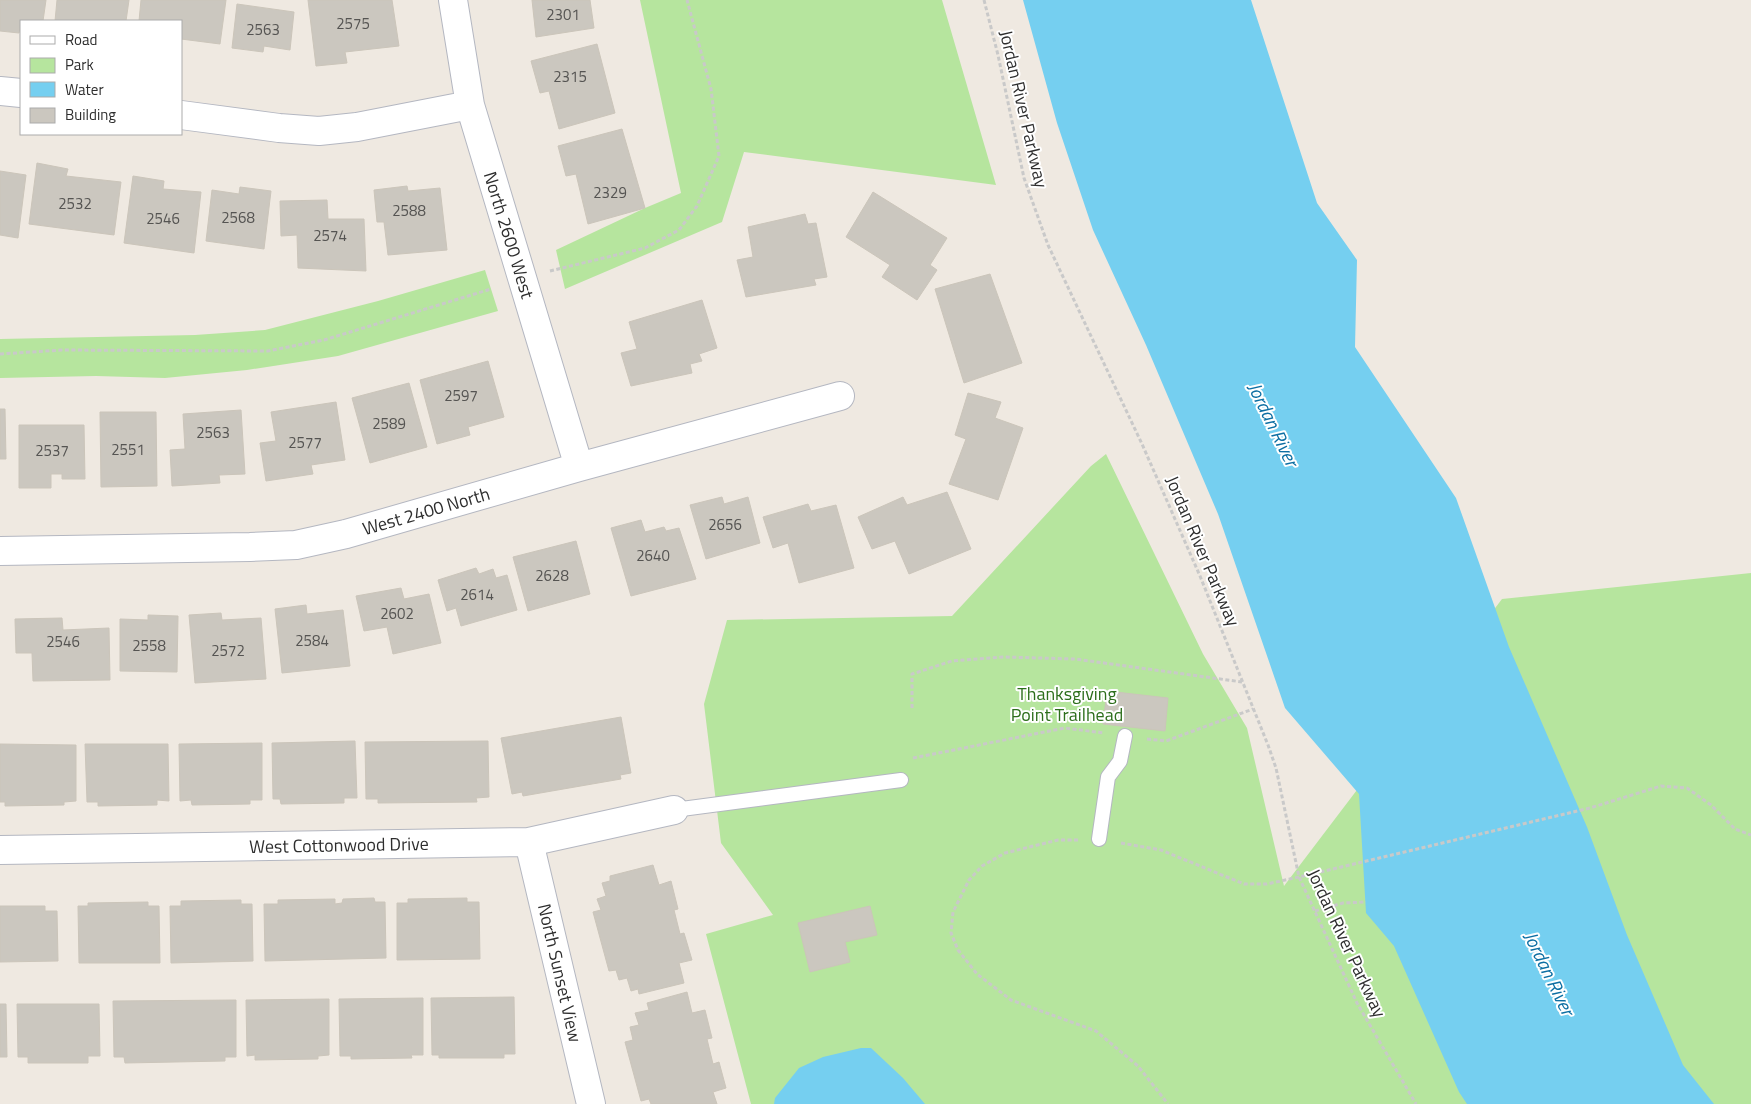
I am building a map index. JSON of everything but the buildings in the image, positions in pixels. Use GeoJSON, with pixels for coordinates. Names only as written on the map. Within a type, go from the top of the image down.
{"type":"FeatureCollection","features":[{"type":"Feature","properties":{"kind":"street","name":"North 2600 West"},"geometry":{"type":"LineString","coordinates":[[452,0],[470,106],[579,468]]}},
{"type":"Feature","properties":{"kind":"street"},"geometry":{"type":"LineString","coordinates":[[0,91],[20,93]]}},
{"type":"Feature","properties":{"kind":"street"},"geometry":{"type":"LineString","coordinates":[[182,115],[279,128],[319,131],[357,128],[470,106]]}},
{"type":"Feature","properties":{"kind":"street","name":"West 2400 North"},"geometry":{"type":"LineString","coordinates":[[0,551],[250,548],[296,545],[346,534],[840,396]]}},
{"type":"Feature","properties":{"kind":"street","name":"West Cottonwood Drive"},"geometry":{"type":"LineString","coordinates":[[0,850],[529,842],[674,810]]}},
{"type":"Feature","properties":{"kind":"street","name":"North Sunset View"},"geometry":{"type":"LineString","coordinates":[[529,842],[591,1104]]}},
{"type":"Feature","properties":{"kind":"lane"},"geometry":{"type":"LineString","coordinates":[[1099,839],[1108,777],[1120,761],[1125,736]]}},
{"type":"Feature","properties":{"kind":"lane"},"geometry":{"type":"LineString","coordinates":[[674,810],[900,780]]}},
{"type":"Feature","properties":{"kind":"path"},"geometry":{"type":"LineString","coordinates":[[550,271],[645,248],[679,230],[697,206],[719,156],[711,89],[687,0]]}},
{"type":"Feature","properties":{"kind":"path","name":"Jordan River Parkway"},"geometry":{"type":"LineString","coordinates":[[984,0],[998,55],[1024,178],[1048,245],[1142,444],[1200,576],[1268,744],[1276,768],[1299,877],[1357,1003],[1416,1104]]}},
{"type":"Feature","properties":{"kind":"path"},"geometry":{"type":"LineString","coordinates":[[0,354],[62,350],[268,351],[324,340],[491,289]]}},
{"type":"Feature","properties":{"kind":"path"},"geometry":{"type":"LineString","coordinates":[[912,708],[912,674],[952,661],[1004,657],[1075,659],[1242,682]]}},
{"type":"Feature","properties":{"kind":"path"},"geometry":{"type":"LineString","coordinates":[[913,758],[1065,728],[1166,741],[1253,709]]}},
{"type":"Feature","properties":{"kind":"path"},"geometry":{"type":"LineString","coordinates":[[1168,1104],[1138,1066],[1096,1031],[1012,1000],[977,974],[958,950],[951,934],[953,912],[969,880],[982,866],[1005,853],[1049,842],[1099,839],[1161,850],[1244,884],[1267,884],[1590,808],[1661,786],[1686,788],[1711,805],[1735,830],[1751,835]]}},
{"type":"Feature","properties":{"kind":"path"},"geometry":{"type":"LineString","coordinates":[[1314,911],[1343,904],[1366,902]]}},
{"type":"Feature","properties":{"kind":"green space"},"geometry":{"type":"Polygon","coordinates":[[[640,0],[942,0],[996,185],[744,152],[722,222],[565,289],[556,250],[681,193],[640,0]]]}},
{"type":"Feature","properties":{"kind":"green space"},"geometry":{"type":"Polygon","coordinates":[[[485,270],[498,311],[338,356],[247,370],[165,378],[96,376],[0,378],[0,339],[195,335],[265,330],[378,301],[485,270]]]}},
{"type":"Feature","properties":{"kind":"green space","name":"Thanksgiving Point Trailhead"},"geometry":{"type":"Polygon","coordinates":[[[1106,454],[1203,654],[1247,728],[1284,886],[1502,599],[1751,573],[1751,1104],[751,1104],[706,934],[773,915],[721,843],[704,704],[727,620],[952,616],[1091,466],[1106,454]]]}},
{"type":"Feature","properties":{"kind":"water","name":"Jordan River"},"geometry":{"type":"Polygon","coordinates":[[[1023,0],[1251,0],[1317,203],[1357,260],[1355,347],[1456,498],[1509,647],[1587,827],[1627,935],[1683,1065],[1714,1104],[1467,1104],[1459,1092],[1394,946],[1366,913],[1359,794],[1285,708],[1218,514],[1146,345],[1093,230],[1057,123],[1023,0]]]}},
{"type":"Feature","properties":{"kind":"water"},"geometry":{"type":"Polygon","coordinates":[[[861,1048],[871,1048],[903,1078],[925,1104],[774,1104],[775,1098],[799,1068],[823,1057],[861,1048]]]}}]}
